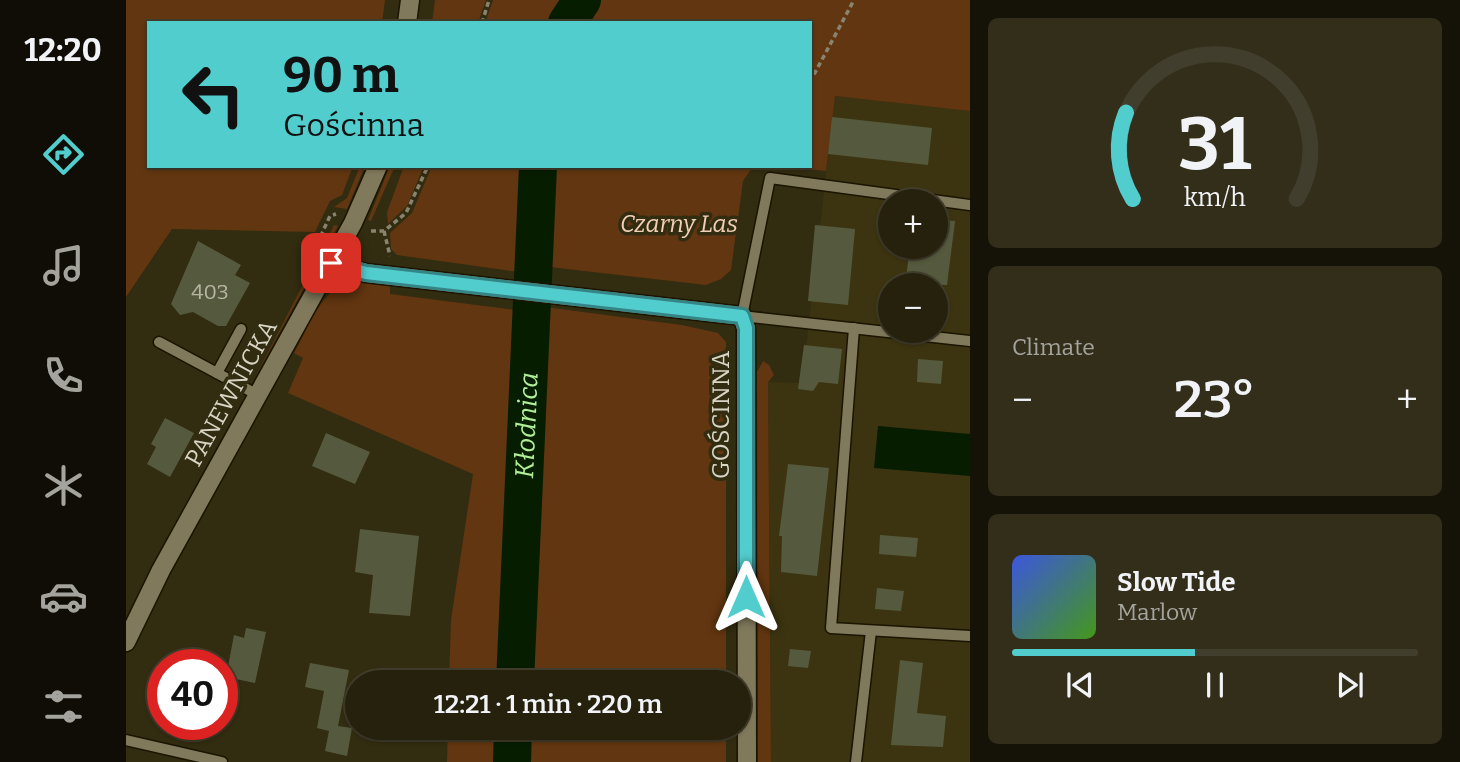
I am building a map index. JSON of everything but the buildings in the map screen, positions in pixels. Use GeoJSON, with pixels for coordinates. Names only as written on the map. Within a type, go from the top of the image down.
{"type":"FeatureCollection","features":[{"type":"Feature","properties":{"kind":"street"},"geometry":{"type":"LineString","coordinates":[[407,21],[410,0]]}},
{"type":"Feature","properties":{"kind":"street","name":"PANEWNICKA"},"geometry":{"type":"LineString","coordinates":[[126,642],[162,570],[362,205],[377,168]]}},
{"type":"Feature","properties":{"kind":"street","name":"GOŚCINNA"},"geometry":{"type":"LineString","coordinates":[[331,263],[366,273],[742,316],[746,328],[747,762]]}},
{"type":"Feature","properties":{"kind":"lane"},"geometry":{"type":"LineString","coordinates":[[970,205],[770,178],[742,316],[970,341]]}},
{"type":"Feature","properties":{"kind":"lane"},"geometry":{"type":"LineString","coordinates":[[854,328],[831,628],[970,636]]}},
{"type":"Feature","properties":{"kind":"lane"},"geometry":{"type":"LineString","coordinates":[[218,373],[241,329]]}},
{"type":"Feature","properties":{"kind":"lane"},"geometry":{"type":"LineString","coordinates":[[159,342],[258,395]]}},
{"type":"Feature","properties":{"kind":"lane"},"geometry":{"type":"LineString","coordinates":[[856,762],[871,631]]}},
{"type":"Feature","properties":{"kind":"lane"},"geometry":{"type":"LineString","coordinates":[[126,740],[222,762]]}},
{"type":"Feature","properties":{"kind":"path"},"geometry":{"type":"LineString","coordinates":[[483,21],[489,0]]}},
{"type":"Feature","properties":{"kind":"path"},"geometry":{"type":"LineString","coordinates":[[812,78],[854,0]]}},
{"type":"Feature","properties":{"kind":"path"},"geometry":{"type":"LineString","coordinates":[[368,230],[384,231],[406,214],[427,168]]}},
{"type":"Feature","properties":{"kind":"path"},"geometry":{"type":"LineString","coordinates":[[384,231],[388,253],[395,261]]}},
{"type":"Feature","properties":{"kind":"shaded area"},"geometry":{"type":"Polygon","coordinates":[[[835,96],[970,111],[970,762],[771,762],[768,382],[802,383],[835,96]]]}},
{"type":"Feature","properties":{"kind":"shaded area"},"geometry":{"type":"Polygon","coordinates":[[[878,426],[970,434],[970,476],[874,468],[878,426]]]}},
{"type":"Feature","properties":{"kind":"green space"},"geometry":{"type":"Polygon","coordinates":[[[126,0],[385,0],[382,21],[147,21],[147,168],[352,168],[342,195],[330,201],[315,232],[172,229],[126,297],[126,0]]]}},
{"type":"Feature","properties":{"kind":"green space"},"geometry":{"type":"Polygon","coordinates":[[[435,0],[486,0],[479,21],[432,21],[435,0]]]}},
{"type":"Feature","properties":{"kind":"green space"},"geometry":{"type":"Polygon","coordinates":[[[493,0],[573,0],[559,21],[486,21],[493,0]]]}},
{"type":"Feature","properties":{"kind":"green space","name":"Czarny Las"},"geometry":{"type":"Polygon","coordinates":[[[591,0],[970,0],[970,111],[835,96],[826,171],[800,168],[812,168],[812,21],[576,21],[591,0]]]}},
{"type":"Feature","properties":{"kind":"green space"},"geometry":{"type":"Polygon","coordinates":[[[359,168],[364,168],[347,209],[334,207],[347,198],[359,168]]]}},
{"type":"Feature","properties":{"kind":"green space"},"geometry":{"type":"Polygon","coordinates":[[[389,168],[394,168],[371,221],[368,220],[389,168]]]}},
{"type":"Feature","properties":{"kind":"green space"},"geometry":{"type":"Polygon","coordinates":[[[403,168],[423,168],[407,206],[388,224],[387,212],[403,168]]]}},
{"type":"Feature","properties":{"kind":"green space"},"geometry":{"type":"Polygon","coordinates":[[[431,168],[529,168],[526,273],[397,255],[391,249],[390,233],[412,213],[431,168]]]}},
{"type":"Feature","properties":{"kind":"green space","name":"Czarny Las"},"geometry":{"type":"Polygon","coordinates":[[[545,168],[753,168],[743,181],[731,270],[721,279],[706,285],[541,266],[545,168]]]}},
{"type":"Feature","properties":{"kind":"green space"},"geometry":{"type":"Polygon","coordinates":[[[334,225],[338,226],[254,379],[334,225]]]}},
{"type":"Feature","properties":{"kind":"green space"},"geometry":{"type":"Polygon","coordinates":[[[355,282],[390,286],[390,294],[523,311],[506,670],[449,670],[451,620],[473,474],[288,393],[303,358],[294,353],[325,298],[344,284],[355,282]]]}},
{"type":"Feature","properties":{"kind":"green space"},"geometry":{"type":"Polygon","coordinates":[[[545,307],[682,325],[718,333],[726,342],[726,670],[524,670],[545,307]]]}},
{"type":"Feature","properties":{"kind":"green space"},"geometry":{"type":"Polygon","coordinates":[[[763,361],[769,365],[774,375],[768,382],[771,762],[758,762],[757,372],[763,361]]]}},
{"type":"Feature","properties":{"kind":"green space"},"geometry":{"type":"Polygon","coordinates":[[[448,740],[503,740],[502,762],[447,762],[448,740]]]}},
{"type":"Feature","properties":{"kind":"green space"},"geometry":{"type":"Polygon","coordinates":[[[521,740],[726,740],[726,762],[520,762],[521,740]]]}},
{"type":"Feature","properties":{"kind":"waterway","name":"Kłodnica"},"geometry":{"type":"LineString","coordinates":[[568,21],[582,0]]}},
{"type":"Feature","properties":{"kind":"waterway","name":"Kłodnica"},"geometry":{"type":"LineString","coordinates":[[516,670],[538,168]]}},
{"type":"Feature","properties":{"kind":"waterway","name":"Kłodnica"},"geometry":{"type":"LineString","coordinates":[[512,762],[513,740]]}},
{"type":"Feature","properties":{"kind":"route"},"geometry":{"type":"LineString","coordinates":[[331,263],[366,273],[742,316],[746,328],[746,597]]}}]}
